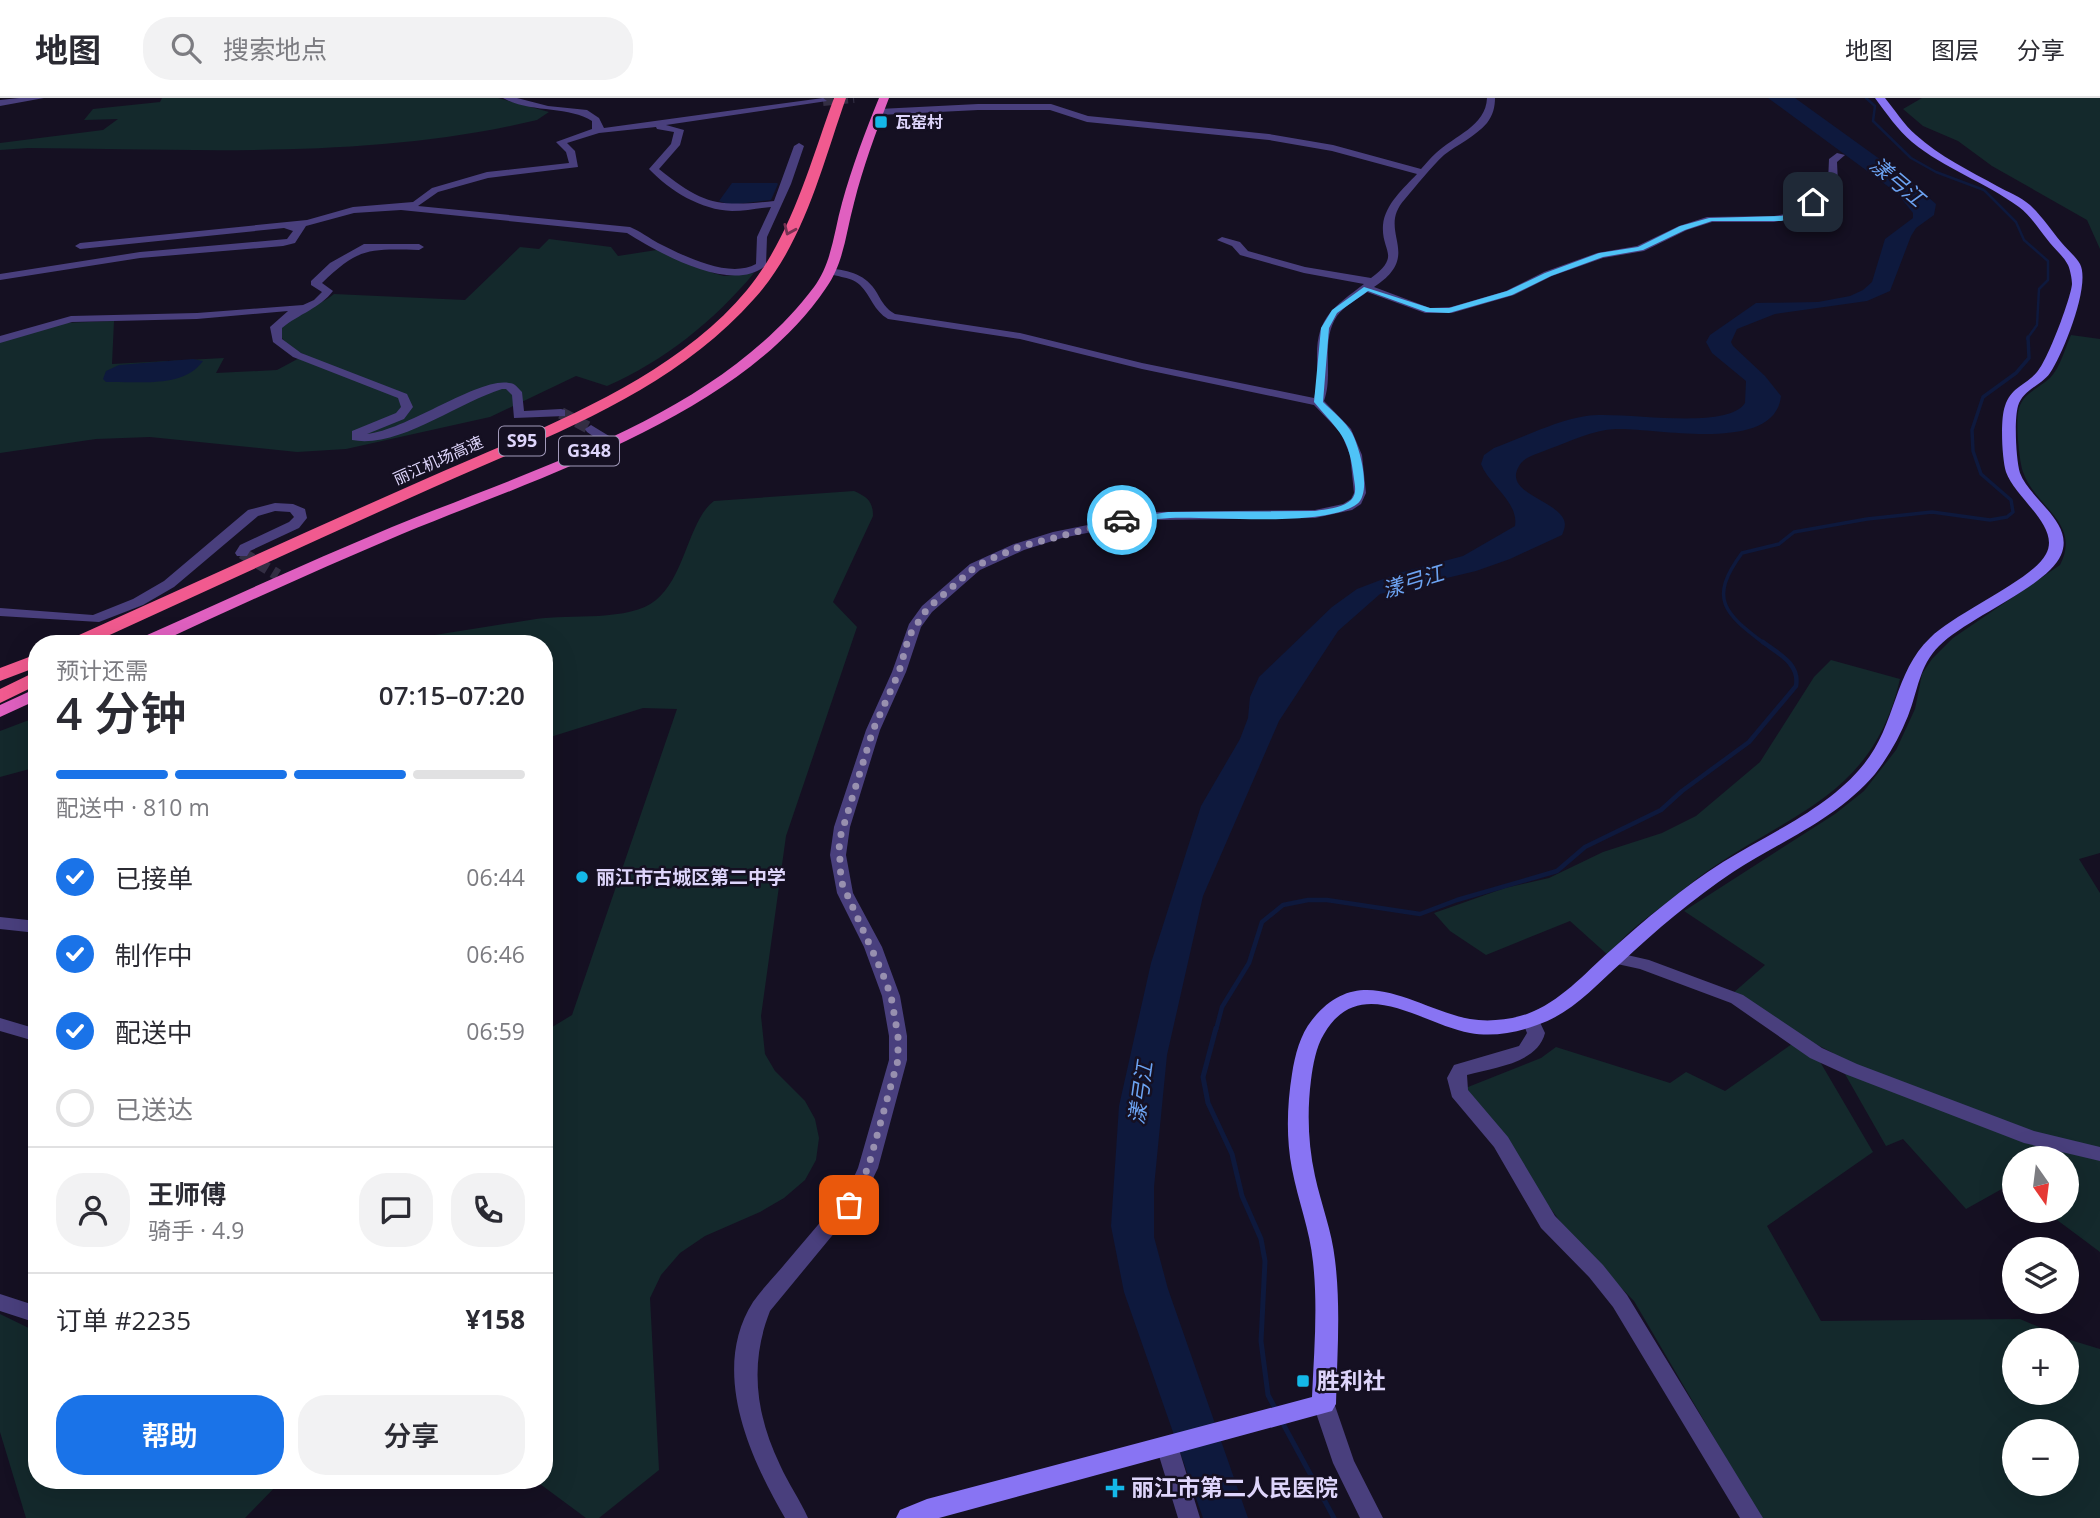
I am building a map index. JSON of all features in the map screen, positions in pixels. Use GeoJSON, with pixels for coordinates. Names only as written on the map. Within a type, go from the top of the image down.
{"type":"FeatureCollection","features":[{"type":"Feature","properties":{"kind":"highway","name":"丽江机场高速"},"geometry":{"type":"LineString","coordinates":[[95,635],[581,413],[672,361],[729,316],[750,295],[769,269],[796,214],[840,98]]}},
{"type":"Feature","properties":{"kind":"highway","name":"丽江机场高速"},"geometry":{"type":"LineString","coordinates":[[123,635],[593,419],[657,384],[703,353],[756,307],[793,257],[811,216],[852,98]]}},
{"type":"Feature","properties":{"kind":"highway","name":"G348"},"geometry":{"type":"LineString","coordinates":[[161,635],[282,577],[610,442],[687,401],[754,357],[782,332],[807,304],[830,271],[839,247],[858,170],[881,105]]}},
{"type":"Feature","properties":{"kind":"highway"},"geometry":{"type":"LineString","coordinates":[[0,677],[28,665]]}},
{"type":"Feature","properties":{"kind":"highway"},"geometry":{"type":"LineString","coordinates":[[0,694],[28,680]]}},
{"type":"Feature","properties":{"kind":"highway"},"geometry":{"type":"LineString","coordinates":[[0,712],[28,698]]}},
{"type":"Feature","properties":{"kind":"main road"},"geometry":{"type":"LineString","coordinates":[[909,1518],[935,1508],[1324,1404],[1324,1256],[1306,1185],[1298,1128],[1301,1080],[1314,1031],[1333,1009],[1341,1004],[1372,996],[1397,998],[1473,1026],[1504,1026],[1531,1020],[1553,1010],[1715,876],[1825,808],[1853,786],[1885,746],[1903,706],[1911,671],[1922,655],[1943,634],[2044,567],[2056,550],[2057,538],[2051,525],[2021,488],[2012,470],[2008,412],[2017,393],[2043,374],[2055,351],[2078,286],[2076,267],[2025,206],[1924,146],[1908,134],[1880,98]]}},
{"type":"Feature","properties":{"kind":"street"},"geometry":{"type":"LineString","coordinates":[[0,103],[40,98]]}},
{"type":"Feature","properties":{"kind":"street"},"geometry":{"type":"LineString","coordinates":[[507,98],[548,109],[584,112],[596,120],[598,130]]}},
{"type":"Feature","properties":{"kind":"street"},"geometry":{"type":"LineString","coordinates":[[797,1518],[774,1475],[752,1417],[744,1356],[751,1327],[761,1307],[857,1192],[868,1168],[898,1060],[898,1036],[891,996],[873,947],[845,893],[838,855],[842,827],[873,730],[899,672],[914,627],[927,609],[975,567],[1019,547],[1103,524],[1152,516],[1315,514],[1347,507],[1356,501],[1360,493],[1356,455],[1347,432],[1318,402],[1325,328],[1334,312],[1390,268],[1394,245],[1388,225],[1391,212],[1400,196],[1439,155],[1483,122],[1489,113],[1491,98]]}},
{"type":"Feature","properties":{"kind":"street"},"geometry":{"type":"LineString","coordinates":[[897,112],[911,99]]}},
{"type":"Feature","properties":{"kind":"street"},"geometry":{"type":"LineString","coordinates":[[80,246],[319,221],[353,211],[403,207],[416,204],[435,190],[487,175],[575,165],[570,151],[561,142],[598,130],[650,126],[763,107],[823,101]]}},
{"type":"Feature","properties":{"kind":"street"},"geometry":{"type":"LineString","coordinates":[[881,105],[897,112],[978,107],[1051,107],[1087,119],[1269,136],[1333,148],[1423,173]]}},
{"type":"Feature","properties":{"kind":"street"},"geometry":{"type":"LineString","coordinates":[[650,126],[679,130],[675,145],[654,169],[683,194],[728,208],[778,203]]}},
{"type":"Feature","properties":{"kind":"street"},"geometry":{"type":"LineString","coordinates":[[403,207],[412,211],[630,230],[654,245],[719,272],[749,272],[761,265],[762,237],[799,146]]}},
{"type":"Feature","properties":{"kind":"street"},"geometry":{"type":"LineString","coordinates":[[1222,240],[1236,244],[1244,253],[1370,285],[1429,310],[1449,310],[1510,293],[1548,274],[1601,255],[1640,249],[1682,228],[1711,219],[1793,217],[1801,214],[1819,190],[1833,183],[1832,161],[1840,155]]}},
{"type":"Feature","properties":{"kind":"street"},"geometry":{"type":"LineString","coordinates":[[0,277],[140,255],[283,243],[291,241],[301,227],[262,226]]}},
{"type":"Feature","properties":{"kind":"street"},"geometry":{"type":"LineString","coordinates":[[419,247],[368,246],[334,265],[315,283],[328,291],[318,302],[293,313],[276,327],[277,340],[287,349],[397,391],[406,400],[407,407],[400,416],[356,434],[356,437],[375,436],[500,386],[513,388],[518,394],[518,415],[561,413]]}},
{"type":"Feature","properties":{"kind":"street"},"geometry":{"type":"LineString","coordinates":[[830,271],[864,281],[886,314],[892,317],[1020,336],[1142,366],[1310,403],[1318,402]]}},
{"type":"Feature","properties":{"kind":"street"},"geometry":{"type":"LineString","coordinates":[[0,340],[71,319],[197,316],[309,307]]}},
{"type":"Feature","properties":{"kind":"street"},"geometry":{"type":"LineString","coordinates":[[591,429],[610,442]]}},
{"type":"Feature","properties":{"kind":"street"},"geometry":{"type":"LineString","coordinates":[[0,612],[94,619],[138,602],[169,584],[253,513],[275,508],[293,508],[300,512],[301,518],[294,525],[245,548],[243,553]]}},
{"type":"Feature","properties":{"kind":"street"},"geometry":{"type":"LineString","coordinates":[[0,923],[28,926]]}},
{"type":"Feature","properties":{"kind":"street"},"geometry":{"type":"LineString","coordinates":[[1614,958],[1643,964],[1737,999],[1816,1053],[1851,1069],[2031,1138],[2100,1154]]}},
{"type":"Feature","properties":{"kind":"street"},"geometry":{"type":"LineString","coordinates":[[1531,1020],[1536,1033],[1532,1044],[1525,1051],[1460,1070],[1456,1078],[1459,1091],[1501,1142],[1548,1222],[1596,1271],[1620,1301],[1752,1518]]}},
{"type":"Feature","properties":{"kind":"street"},"geometry":{"type":"LineString","coordinates":[[0,1024],[28,1033]]}},
{"type":"Feature","properties":{"kind":"street"},"geometry":{"type":"LineString","coordinates":[[0,1302],[28,1312]]}},
{"type":"Feature","properties":{"kind":"street"},"geometry":{"type":"LineString","coordinates":[[1324,1404],[1344,1463],[1372,1518]]}},
{"type":"Feature","properties":{"kind":"street"},"geometry":{"type":"LineString","coordinates":[[1171,1445],[1189,1518]]}},
{"type":"Feature","properties":{"kind":"green space"},"geometry":{"type":"Polygon","coordinates":[[[162,98],[498,98],[549,112],[537,120],[475,133],[348,147],[0,150],[0,143],[103,130],[118,119],[84,120],[93,109],[160,102],[162,98]]]}},
{"type":"Feature","properties":{"kind":"green space"},"geometry":{"type":"Polygon","coordinates":[[[1922,98],[2100,98],[2100,249],[2087,220],[1992,166],[1958,141],[1923,126],[1903,109],[1922,98]]]}},
{"type":"Feature","properties":{"kind":"green space"},"geometry":{"type":"Polygon","coordinates":[[[549,239],[611,247],[618,256],[663,249],[724,276],[754,273],[739,291],[687,338],[628,376],[607,386],[576,376],[490,417],[346,449],[297,452],[150,437],[96,439],[0,453],[0,342],[62,323],[114,321],[112,364],[224,358],[216,373],[277,370],[305,355],[289,347],[278,333],[282,326],[295,315],[334,294],[465,300],[520,247],[539,249],[549,239]]]}},
{"type":"Feature","properties":{"kind":"green space"},"geometry":{"type":"Polygon","coordinates":[[[2071,335],[2100,339],[2100,853],[2079,859],[2100,893],[2100,1252],[2061,1223],[2079,1223],[2079,1146],[2002,1146],[2002,1189],[1966,1209],[1903,1139],[1886,1146],[1833,1053],[1796,1034],[1732,994],[1765,965],[1684,911],[1835,814],[1864,791],[1896,750],[1915,709],[1922,674],[1932,659],[1953,638],[2060,565],[2065,550],[2065,538],[2061,526],[2023,472],[2017,419],[2022,401],[2054,374],[2071,335]]]}},
{"type":"Feature","properties":{"kind":"green space"},"geometry":{"type":"Polygon","coordinates":[[[854,491],[868,500],[872,507],[873,516],[833,602],[857,627],[786,836],[761,1016],[765,1054],[775,1071],[805,1101],[815,1119],[819,1138],[816,1160],[805,1180],[784,1198],[760,1212],[705,1236],[680,1253],[661,1275],[650,1298],[659,1470],[599,1518],[586,1518],[547,1489],[553,1489],[553,1027],[572,1015],[677,709],[643,708],[553,736],[553,635],[435,635],[536,619],[631,612],[645,607],[666,590],[681,563],[698,521],[714,501],[854,491]]]}},
{"type":"Feature","properties":{"kind":"green space"},"geometry":{"type":"Polygon","coordinates":[[[1831,660],[1900,679],[1887,718],[1871,750],[1850,775],[1826,796],[1701,876],[1634,928],[1609,956],[1570,921],[1486,955],[1450,931],[1434,913],[1505,888],[1549,878],[1603,852],[1662,833],[1696,816],[1760,762],[1814,677],[1831,660]]]}},
{"type":"Feature","properties":{"kind":"green space"},"geometry":{"type":"Polygon","coordinates":[[[28,720],[28,769],[0,777],[0,731],[28,720]]]}},
{"type":"Feature","properties":{"kind":"green space"},"geometry":{"type":"Polygon","coordinates":[[[1792,1044],[1819,1060],[1873,1152],[1767,1226],[1821,1321],[2020,1319],[2041,1328],[2002,1328],[2002,1405],[2079,1405],[2079,1343],[2100,1349],[2100,1518],[1761,1518],[1634,1301],[1573,1239],[1463,1089],[1541,1058],[1556,1047],[1670,1083],[1686,1072],[1725,1091],[1792,1044]]]}},
{"type":"Feature","properties":{"kind":"green space"},"geometry":{"type":"Polygon","coordinates":[[[0,1314],[28,1328],[28,1489],[273,1489],[245,1518],[26,1518],[0,1432],[0,1314]]]}},
{"type":"Feature","properties":{"kind":"water","name":"漾弓江"},"geometry":{"type":"Polygon","coordinates":[[[1768,98],[1795,98],[1906,178],[1936,204],[1934,215],[1916,228],[1911,236],[1890,291],[1867,301],[1775,314],[1737,329],[1731,342],[1733,346],[1765,376],[1781,396],[1774,414],[1758,426],[1736,432],[1710,434],[1633,429],[1598,431],[1523,461],[1516,477],[1519,484],[1559,513],[1565,524],[1562,535],[1476,571],[1380,594],[1338,631],[1279,721],[1203,896],[1167,1055],[1154,1187],[1154,1237],[1168,1289],[1248,1518],[1203,1518],[1124,1292],[1111,1226],[1119,1106],[1151,963],[1201,806],[1240,739],[1248,718],[1250,697],[1259,677],[1332,607],[1357,589],[1399,573],[1463,556],[1515,526],[1515,517],[1508,501],[1481,464],[1484,455],[1494,448],[1540,430],[1586,416],[1696,418],[1734,412],[1745,403],[1746,381],[1712,353],[1706,342],[1710,335],[1756,303],[1818,302],[1850,296],[1872,282],[1885,239],[1913,218],[1913,213],[1897,193],[1768,98]]]}},
{"type":"Feature","properties":{"kind":"water"},"geometry":{"type":"Polygon","coordinates":[[[732,183],[778,184],[771,200],[730,205],[719,201],[732,183]]]}},
{"type":"Feature","properties":{"kind":"water"},"geometry":{"type":"Polygon","coordinates":[[[193,359],[203,361],[194,370],[172,380],[106,382],[103,379],[106,371],[119,365],[193,359]]]}},
{"type":"Feature","properties":{"kind":"waterway"},"geometry":{"type":"LineString","coordinates":[[1866,98],[1875,106],[1873,121],[1911,158],[1936,172],[1984,190],[2016,222],[2024,240],[2048,261],[2048,280],[2039,289],[2037,325],[2028,338]]}},
{"type":"Feature","properties":{"kind":"waterway"},"geometry":{"type":"LineString","coordinates":[[1765,644],[1739,623],[1725,604],[1725,582],[1742,553],[1779,544],[1794,532],[1867,519],[1932,512],[1990,520],[2007,517],[2013,512],[2011,500],[1981,474],[1973,451],[1972,430],[1983,397],[2016,373],[2029,358],[2028,338]]}},
{"type":"Feature","properties":{"kind":"waterway"},"geometry":{"type":"LineString","coordinates":[[1216,1030],[1222,1007],[1249,963],[1262,922],[1283,905],[1308,900],[1327,900],[1420,914],[1457,900],[1557,871],[1585,847],[1661,810],[1682,791],[1749,742],[1796,686],[1792,666],[1763,642]]}},
{"type":"Feature","properties":{"kind":"waterway"},"geometry":{"type":"LineString","coordinates":[[1216,1028],[1203,1077],[1208,1103],[1232,1154],[1242,1196],[1261,1239],[1265,1261],[1261,1341],[1268,1395],[1277,1412]]}},
{"type":"Feature","properties":{"kind":"waterway"},"geometry":{"type":"LineString","coordinates":[[1281,1420],[1334,1518]]}},
{"type":"Feature","properties":{"kind":"tunnel"},"geometry":{"type":"LineString","coordinates":[[823,101],[854,98]]}},
{"type":"Feature","properties":{"kind":"tunnel"},"geometry":{"type":"LineString","coordinates":[[561,413],[591,429]]}},
{"type":"Feature","properties":{"kind":"tunnel"},"geometry":{"type":"LineString","coordinates":[[242,553],[278,575]]}},
{"type":"Feature","properties":{"kind":"way so far"},"geometry":{"type":"LineString","coordinates":[[849,1205],[868,1168],[898,1060],[898,1036],[891,996],[873,947],[841,881],[839,841],[873,730],[899,672],[909,636],[927,609],[975,567],[986,561],[1019,547],[1122,520]]}},
{"type":"Feature","properties":{"kind":"place","name":"瓦窑村"},"geometry":{"type":"Point","coordinates":[881,122]}},
{"type":"Feature","properties":{"kind":"place","name":"丽江市古城区第二中学"},"geometry":{"type":"Point","coordinates":[582,877]}},
{"type":"Feature","properties":{"kind":"place","name":"胜利社"},"geometry":{"type":"Point","coordinates":[1303,1381]}},
{"type":"Feature","properties":{"kind":"place","name":"丽江市第二人民医院"},"geometry":{"type":"Point","coordinates":[1115,1488]}},
{"type":"Feature","properties":{"kind":"route"},"geometry":{"type":"LineString","coordinates":[[1122,520],[1168,515],[1315,514],[1341,509],[1356,501],[1360,493],[1356,455],[1347,432],[1318,402],[1321,342],[1334,312],[1367,288],[1429,310],[1449,310],[1510,293],[1548,274],[1601,255],[1640,249],[1682,228],[1711,219],[1781,219],[1801,214],[1813,202]]}}]}
